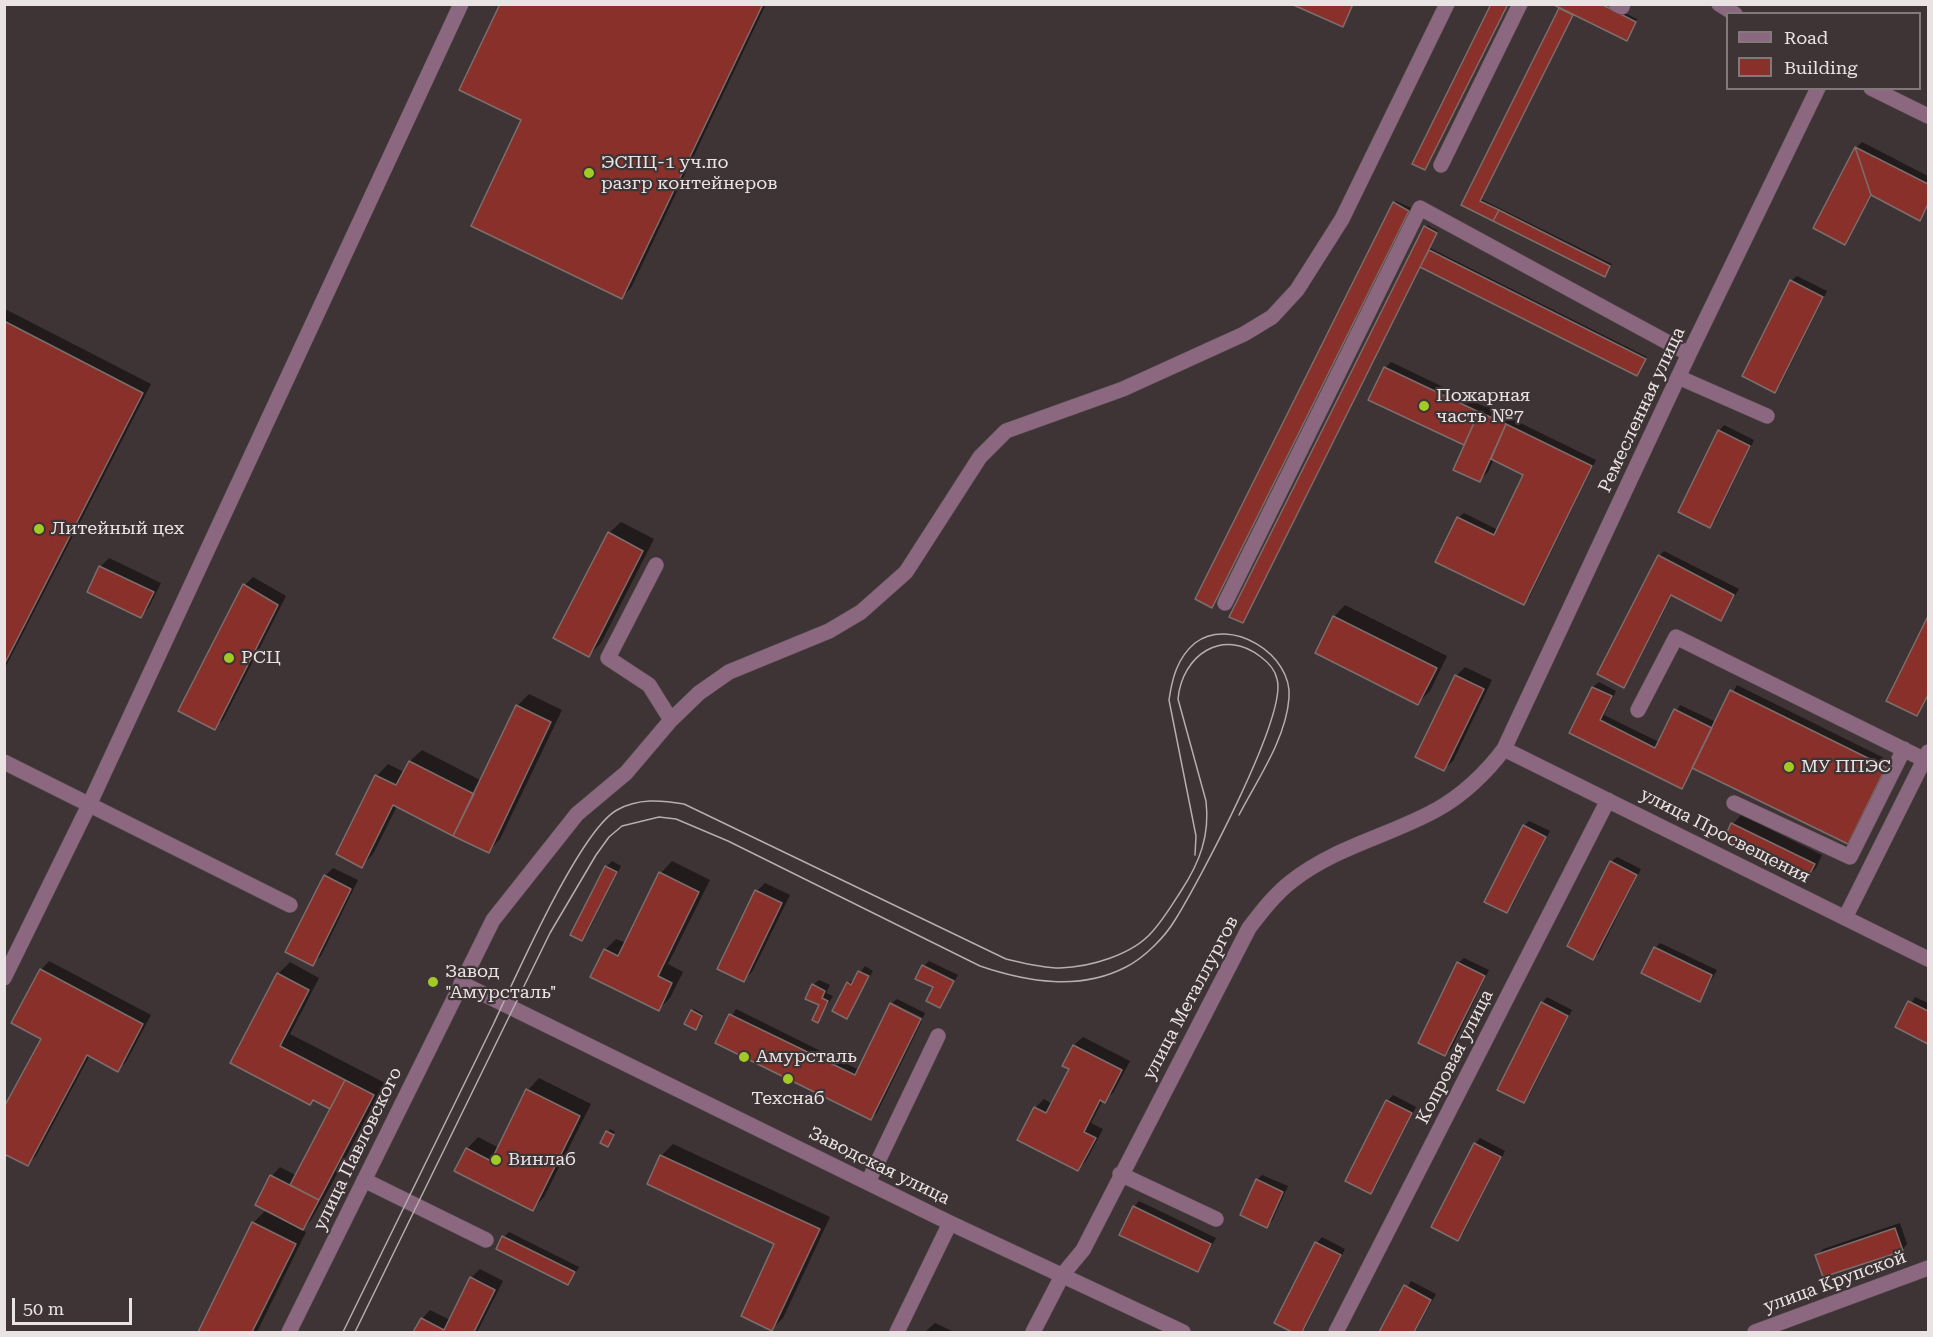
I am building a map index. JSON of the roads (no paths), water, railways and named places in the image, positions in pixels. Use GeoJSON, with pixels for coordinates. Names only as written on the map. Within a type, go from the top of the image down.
{"type":"FeatureCollection","features":[{"type":"Feature","properties":{"kind":"street"},"geometry":{"type":"LineString","coordinates":[[4,978],[89,805],[461,4]]}},
{"type":"Feature","properties":{"kind":"street","name":"улица Павловского"},"geometry":{"type":"LineString","coordinates":[[289,1332],[493,920],[577,813],[626,774],[671,720],[699,693],[729,672],[829,631],[876,599],[906,572],[980,457],[1006,431],[1123,389],[1244,334],[1272,317],[1297,290],[1342,219],[1447,4]]}},
{"type":"Feature","properties":{"kind":"street"},"geometry":{"type":"LineString","coordinates":[[1441,165],[1520,4]]}},
{"type":"Feature","properties":{"kind":"street"},"geometry":{"type":"LineString","coordinates":[[1616,4],[1622,7],[1623,4]]}},
{"type":"Feature","properties":{"kind":"street","name":"Ремесленная улица"},"geometry":{"type":"LineString","coordinates":[[1504,749],[1689,354],[1817,90]]}},
{"type":"Feature","properties":{"kind":"street"},"geometry":{"type":"LineString","coordinates":[[1875,90],[1929,116]]}},
{"type":"Feature","properties":{"kind":"street"},"geometry":{"type":"LineString","coordinates":[[1225,603],[1420,208],[1689,354]]}},
{"type":"Feature","properties":{"kind":"street"},"geometry":{"type":"LineString","coordinates":[[1678,378],[1767,416]]}},
{"type":"Feature","properties":{"kind":"street"},"geometry":{"type":"LineString","coordinates":[[656,565],[608,658],[649,685],[671,720]]}},
{"type":"Feature","properties":{"kind":"street"},"geometry":{"type":"LineString","coordinates":[[1638,710],[1676,637],[1904,749],[1927,756],[1845,918]]}},
{"type":"Feature","properties":{"kind":"street","name":"улица Просвещения"},"geometry":{"type":"LineString","coordinates":[[1504,749],[1929,959]]}},
{"type":"Feature","properties":{"kind":"street","name":"улица Металлургов"},"geometry":{"type":"LineString","coordinates":[[1033,1332],[1063,1274],[1083,1250],[1120,1174],[1249,928],[1270,900],[1293,880],[1341,852],[1439,809],[1490,768],[1504,749]]}},
{"type":"Feature","properties":{"kind":"street"},"geometry":{"type":"LineString","coordinates":[[1734,803],[1850,857],[1904,749]]}},
{"type":"Feature","properties":{"kind":"street"},"geometry":{"type":"LineString","coordinates":[[4,762],[290,905]]}},
{"type":"Feature","properties":{"kind":"street","name":"Копровая улица"},"geometry":{"type":"LineString","coordinates":[[1336,1332],[1608,800]]}},
{"type":"Feature","properties":{"kind":"street","name":"Заводская улица"},"geometry":{"type":"LineString","coordinates":[[461,983],[950,1223],[1183,1332]]}},
{"type":"Feature","properties":{"kind":"street"},"geometry":{"type":"LineString","coordinates":[[868,1182],[938,1036]]}},
{"type":"Feature","properties":{"kind":"street"},"geometry":{"type":"LineString","coordinates":[[1120,1174],[1216,1219]]}},
{"type":"Feature","properties":{"kind":"street"},"geometry":{"type":"LineString","coordinates":[[364,1180],[486,1240]]}},
{"type":"Feature","properties":{"kind":"street"},"geometry":{"type":"LineString","coordinates":[[897,1332],[950,1223]]}},
{"type":"Feature","properties":{"kind":"street","name":"улица Крупской"},"geometry":{"type":"LineString","coordinates":[[1755,1332],[1929,1268]]}},
{"type":"Feature","properties":{"kind":"tram line"},"geometry":{"type":"LineString","coordinates":[[1195,855],[1196,836],[1169,700],[1174,677],[1189,649],[1209,636],[1225,634],[1241,637],[1257,644],[1281,667],[1288,682],[1287,713],[1277,744],[1239,815]]}},
{"type":"Feature","properties":{"kind":"tram line"},"geometry":{"type":"LineString","coordinates":[[343,1332],[531,943],[585,846],[602,823],[617,810],[633,803],[650,801],[684,804],[1006,959],[1053,968],[1084,965],[1110,958],[1144,940],[1160,922],[1188,880],[1202,848],[1205,837],[1206,801],[1178,699],[1181,683],[1187,670],[1196,658],[1207,650],[1233,645],[1247,648],[1271,666],[1277,679],[1277,698],[1269,727],[1256,761],[1220,837],[1166,933],[1147,953],[1126,967],[1108,975],[1072,981],[1053,981],[1035,980],[998,972],[980,966],[728,841],[676,819],[659,817],[622,826],[609,837],[596,855],[550,933],[355,1332]]}},
{"type":"Feature","properties":{"kind":"place","name":"ЭСПЦ-1 уч.по разгр контейнеров"},"geometry":{"type":"Point","coordinates":[589,173]}},
{"type":"Feature","properties":{"kind":"place","name":"Пожарная часть №7"},"geometry":{"type":"Point","coordinates":[1424,406]}},
{"type":"Feature","properties":{"kind":"place","name":"Литейный цех"},"geometry":{"type":"Point","coordinates":[39,529]}},
{"type":"Feature","properties":{"kind":"place","name":"РСЦ"},"geometry":{"type":"Point","coordinates":[229,658]}},
{"type":"Feature","properties":{"kind":"place","name":"МУ ППЭС"},"geometry":{"type":"Point","coordinates":[1789,767]}},
{"type":"Feature","properties":{"kind":"place","name":"Завод \"Амурсталь\""},"geometry":{"type":"Point","coordinates":[433,982]}},
{"type":"Feature","properties":{"kind":"place","name":"Амурсталь"},"geometry":{"type":"Point","coordinates":[744,1057]}},
{"type":"Feature","properties":{"kind":"place","name":"Техснаб"},"geometry":{"type":"Point","coordinates":[788,1079]}},
{"type":"Feature","properties":{"kind":"place","name":"Винлаб"},"geometry":{"type":"Point","coordinates":[496,1160]}}]}
